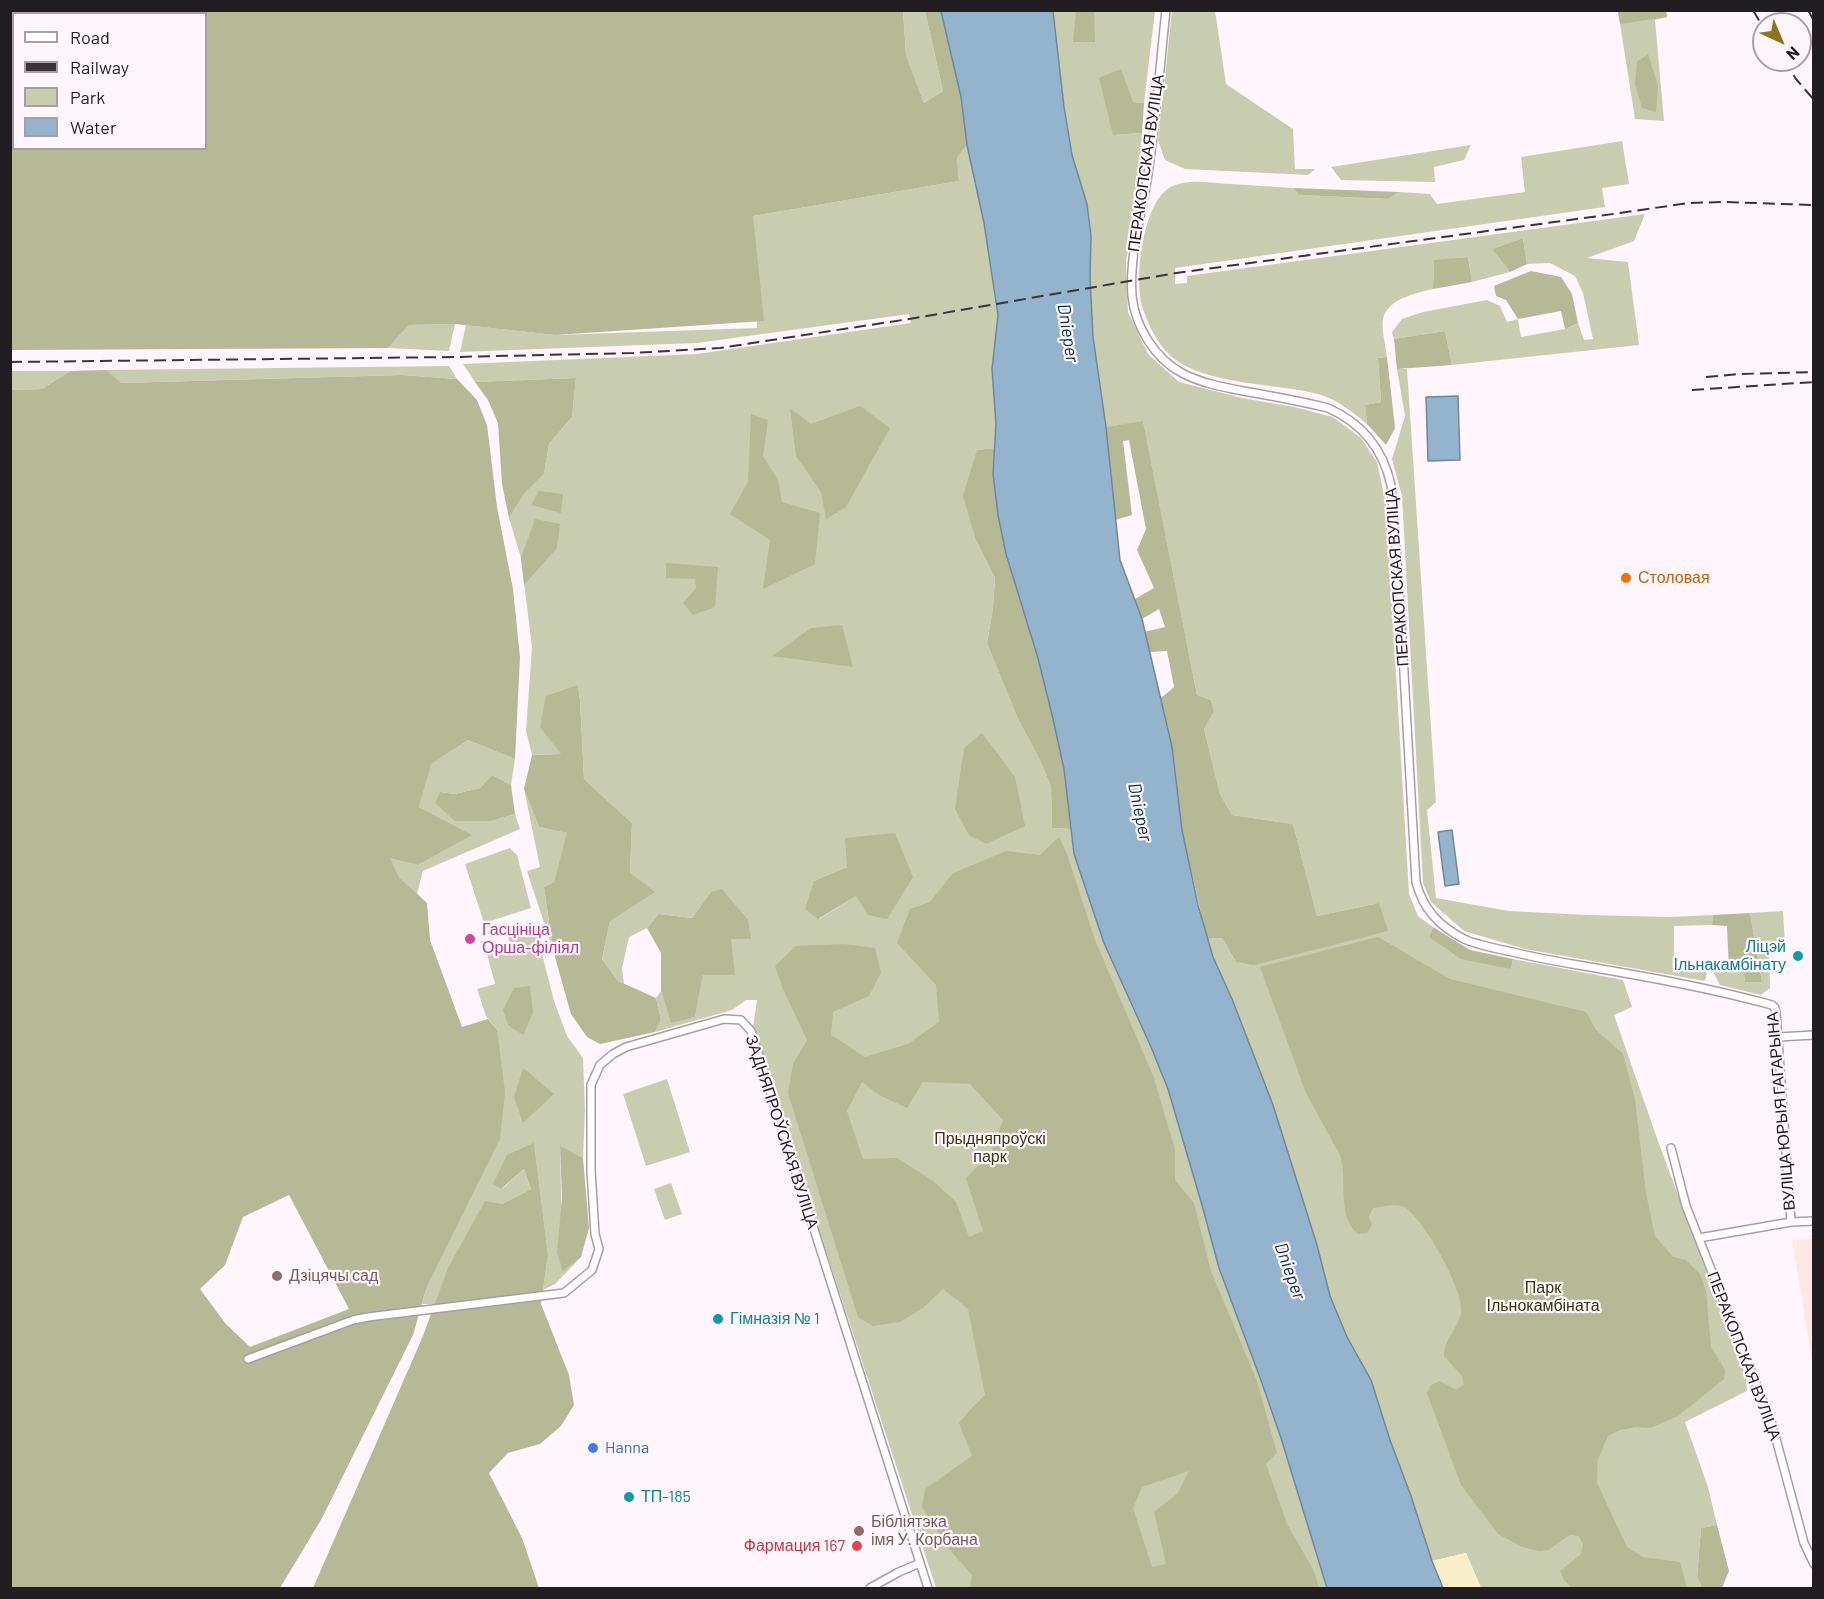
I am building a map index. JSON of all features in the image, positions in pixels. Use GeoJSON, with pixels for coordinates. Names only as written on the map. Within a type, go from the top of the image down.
{"type":"FeatureCollection","features":[{"type":"Feature","properties":{"kind":"street","name":"ПЕРАКОПСКАЯ ВУЛІЦА"},"geometry":{"type":"LineString","coordinates":[[1166,10],[1148,174],[1132,263],[1132,297],[1137,319],[1154,349],[1167,363],[1181,373],[1198,381],[1328,408],[1361,429],[1382,454],[1391,484],[1416,882],[1423,904],[1431,915],[1451,932],[1466,940],[1546,959],[1627,973]]}},
{"type":"Feature","properties":{"kind":"street","name":"ВУЛІЦА ЮРЫЯ ГАГАРЫНА"},"geometry":{"type":"LineString","coordinates":[[1627,973],[1712,989],[1772,1005],[1775,1008],[1791,1222]]}},
{"type":"Feature","properties":{"kind":"street","name":"ЗАДНЯПРОЎСКАЯ ВУЛІЦА"},"geometry":{"type":"LineString","coordinates":[[248,1359],[353,1320],[564,1293],[592,1270],[599,1249],[595,1234],[591,1170],[591,1085],[600,1065],[626,1047],[724,1019],[741,1020],[751,1031],[928,1588]]}},
{"type":"Feature","properties":{"kind":"street"},"geometry":{"type":"LineString","coordinates":[[1778,1036],[1814,1035]]}},
{"type":"Feature","properties":{"kind":"street","name":"ПЕРАКОПСКАЯ ВУЛІЦА"},"geometry":{"type":"LineString","coordinates":[[1671,1149],[1681,1190],[1772,1424],[1804,1543],[1814,1564]]}},
{"type":"Feature","properties":{"kind":"street"},"geometry":{"type":"LineString","coordinates":[[1699,1238],[1791,1222],[1814,1221]]}},
{"type":"Feature","properties":{"kind":"street"},"geometry":{"type":"LineString","coordinates":[[870,1588],[920,1563]]}},
{"type":"Feature","properties":{"kind":"shaded area"},"geometry":{"type":"Polygon","coordinates":[[[1814,1239],[1813,1366],[1792,1240],[1814,1239]]]}},
{"type":"Feature","properties":{"kind":"green space"},"geometry":{"type":"Polygon","coordinates":[[[10,11],[903,11],[906,55],[924,103],[943,91],[925,11],[941,11],[961,97],[967,145],[957,158],[959,181],[753,216],[764,321],[555,335],[455,324],[409,325],[388,348],[11,350],[10,11]]]}},
{"type":"Feature","properties":{"kind":"green space"},"geometry":{"type":"Polygon","coordinates":[[[903,11],[925,11],[943,91],[924,103],[906,55],[903,11]]]}},
{"type":"Feature","properties":{"kind":"green space"},"geometry":{"type":"Polygon","coordinates":[[[1053,11],[1155,11],[1144,103],[1133,102],[1113,135],[1142,133],[1136,209],[1126,261],[1128,312],[1148,354],[1179,382],[1333,417],[1361,438],[1377,462],[1386,504],[1409,894],[1418,916],[1433,927],[1429,937],[1511,969],[1513,959],[1623,980],[1632,1007],[1614,1015],[1659,1144],[1746,1377],[1747,1391],[1685,1422],[1708,1487],[1717,1525],[1701,1528],[1697,1577],[1702,1588],[1481,1588],[1466,1553],[1432,1561],[1411,1496],[1330,1296],[1317,1244],[1273,1105],[1207,939],[1222,938],[1236,962],[1379,903],[1317,916],[1293,824],[1232,815],[1220,794],[1204,729],[1214,712],[1211,700],[1197,695],[1143,422],[1106,427],[1093,337],[1090,277],[1091,236],[1087,204],[1072,155],[1053,11]]]}},
{"type":"Feature","properties":{"kind":"green space"},"geometry":{"type":"Polygon","coordinates":[[[1076,11],[1094,11],[1095,42],[1073,42],[1076,11]]]}},
{"type":"Feature","properties":{"kind":"green space"},"geometry":{"type":"Polygon","coordinates":[[[1172,11],[1215,11],[1226,84],[1293,129],[1295,169],[1315,169],[1308,175],[1185,169],[1165,160],[1158,140],[1172,11]]]}},
{"type":"Feature","properties":{"kind":"green space"},"geometry":{"type":"Polygon","coordinates":[[[1618,11],[1666,11],[1667,17],[1655,20],[1664,121],[1635,119],[1618,11]]]}},
{"type":"Feature","properties":{"kind":"green space"},"geometry":{"type":"Polygon","coordinates":[[[1618,11],[1666,11],[1667,17],[1620,24],[1618,11]]]}},
{"type":"Feature","properties":{"kind":"green space"},"geometry":{"type":"Polygon","coordinates":[[[1648,54],[1658,86],[1656,112],[1642,108],[1635,84],[1637,62],[1648,54]]]}},
{"type":"Feature","properties":{"kind":"green space"},"geometry":{"type":"Polygon","coordinates":[[[1121,69],[1133,102],[1144,103],[1142,133],[1113,135],[1099,78],[1121,69]]]}},
{"type":"Feature","properties":{"kind":"green space"},"geometry":{"type":"Polygon","coordinates":[[[1622,141],[1629,184],[1602,188],[1605,207],[1175,268],[1175,284],[1187,283],[1187,276],[1645,214],[1634,241],[1587,258],[1628,262],[1639,345],[1452,365],[1445,331],[1394,339],[1392,332],[1402,319],[1423,312],[1487,300],[1500,306],[1507,322],[1518,319],[1521,337],[1565,329],[1578,323],[1584,340],[1593,339],[1583,293],[1575,276],[1550,263],[1527,264],[1523,238],[1492,249],[1510,272],[1472,282],[1468,257],[1434,261],[1433,289],[1403,298],[1390,306],[1383,319],[1387,357],[1378,358],[1381,402],[1365,405],[1367,424],[1339,403],[1321,395],[1238,382],[1196,371],[1179,362],[1165,350],[1157,340],[1144,312],[1139,277],[1140,258],[1148,220],[1155,204],[1164,192],[1175,185],[1188,182],[1210,182],[1294,188],[1300,195],[1388,199],[1399,192],[1430,194],[1437,204],[1525,192],[1521,157],[1622,141]]]}},
{"type":"Feature","properties":{"kind":"green space"},"geometry":{"type":"Polygon","coordinates":[[[967,145],[984,223],[998,315],[992,369],[996,424],[995,448],[977,450],[976,540],[995,578],[987,643],[1017,717],[1041,762],[1051,787],[1052,828],[1071,829],[1074,854],[1104,943],[1168,1089],[1219,1268],[1281,1438],[1327,1588],[936,1588],[753,1027],[757,1000],[746,1000],[732,1010],[655,1032],[661,1020],[656,998],[661,991],[671,1022],[695,1017],[703,974],[711,892],[692,918],[659,914],[647,928],[629,937],[622,968],[624,984],[618,981],[602,959],[610,921],[630,873],[632,823],[584,779],[578,685],[561,754],[532,755],[526,731],[532,647],[521,558],[509,518],[524,494],[544,474],[549,444],[572,417],[576,378],[475,382],[463,364],[697,354],[911,323],[909,314],[697,343],[460,352],[466,325],[555,335],[757,328],[753,216],[959,181],[957,158],[967,145]],[[847,867],[814,881],[819,919],[856,896],[847,867]]]}},
{"type":"Feature","properties":{"kind":"green space"},"geometry":{"type":"Polygon","coordinates":[[[1471,145],[1464,160],[1434,167],[1435,182],[1341,180],[1331,167],[1471,145]]]}},
{"type":"Feature","properties":{"kind":"green space"},"geometry":{"type":"Polygon","coordinates":[[[1294,188],[1399,192],[1388,199],[1299,195],[1294,188]]]}},
{"type":"Feature","properties":{"kind":"green space"},"geometry":{"type":"Polygon","coordinates":[[[1523,238],[1527,264],[1510,272],[1492,249],[1523,238]]]}},
{"type":"Feature","properties":{"kind":"green space"},"geometry":{"type":"Polygon","coordinates":[[[1468,257],[1472,282],[1433,289],[1434,260],[1468,257]]]}},
{"type":"Feature","properties":{"kind":"green space"},"geometry":{"type":"Polygon","coordinates":[[[1531,271],[1561,277],[1572,294],[1578,323],[1565,329],[1561,311],[1518,319],[1506,300],[1496,296],[1494,286],[1531,271]]]}},
{"type":"Feature","properties":{"kind":"green space"},"geometry":{"type":"Polygon","coordinates":[[[455,324],[449,351],[388,348],[409,325],[455,324]]]}},
{"type":"Feature","properties":{"kind":"green space"},"geometry":{"type":"Polygon","coordinates":[[[1445,331],[1452,365],[1397,369],[1394,339],[1445,331]]]}},
{"type":"Feature","properties":{"kind":"green space"},"geometry":{"type":"Polygon","coordinates":[[[1387,357],[1395,428],[1386,445],[1367,424],[1365,405],[1381,402],[1378,358],[1387,357]]]}},
{"type":"Feature","properties":{"kind":"green space"},"geometry":{"type":"Polygon","coordinates":[[[449,366],[457,379],[401,375],[120,383],[106,370],[449,366]]]}},
{"type":"Feature","properties":{"kind":"green space"},"geometry":{"type":"Polygon","coordinates":[[[1397,369],[1407,369],[1436,802],[1427,810],[1436,898],[1509,911],[1670,917],[1713,915],[1712,925],[1674,926],[1674,966],[1707,972],[1705,981],[1525,949],[1464,931],[1431,902],[1423,883],[1402,496],[1392,459],[1405,416],[1397,369]]]}},
{"type":"Feature","properties":{"kind":"green space"},"geometry":{"type":"Polygon","coordinates":[[[106,370],[121,383],[401,375],[457,379],[477,400],[487,425],[497,507],[513,589],[520,657],[515,759],[468,740],[431,764],[419,807],[472,835],[418,865],[390,858],[399,877],[427,903],[430,940],[462,1027],[488,1019],[497,1030],[505,1092],[500,1139],[427,1286],[413,1335],[321,1520],[280,1588],[11,1588],[10,390],[42,389],[70,371],[106,370]],[[289,1195],[243,1217],[225,1265],[200,1289],[225,1323],[250,1347],[349,1309],[289,1195]]]}},
{"type":"Feature","properties":{"kind":"green space"},"geometry":{"type":"Polygon","coordinates":[[[10,371],[70,371],[42,389],[11,390],[10,371]]]}},
{"type":"Feature","properties":{"kind":"green space"},"geometry":{"type":"Polygon","coordinates":[[[576,378],[572,417],[549,444],[544,474],[524,494],[509,518],[502,484],[498,423],[488,400],[475,382],[576,378]]]}},
{"type":"Feature","properties":{"kind":"green space"},"geometry":{"type":"Polygon","coordinates":[[[860,406],[890,428],[846,507],[826,519],[821,492],[796,456],[790,408],[811,424],[860,406]]]}},
{"type":"Feature","properties":{"kind":"green space"},"geometry":{"type":"Polygon","coordinates":[[[751,414],[768,420],[763,456],[778,480],[782,502],[820,513],[815,564],[763,589],[770,540],[730,514],[748,482],[751,414]]]}},
{"type":"Feature","properties":{"kind":"green space"},"geometry":{"type":"Polygon","coordinates":[[[1143,421],[1197,695],[1211,700],[1214,712],[1204,729],[1220,794],[1232,815],[1293,824],[1317,916],[1379,903],[1388,931],[1254,965],[1236,962],[1222,938],[1207,939],[1182,830],[1172,747],[1160,699],[1174,687],[1167,651],[1150,652],[1144,632],[1165,627],[1159,609],[1142,619],[1135,599],[1154,588],[1137,550],[1146,529],[1129,440],[1123,441],[1132,515],[1115,520],[1106,427],[1143,421]]]}},
{"type":"Feature","properties":{"kind":"green space"},"geometry":{"type":"Polygon","coordinates":[[[995,448],[996,503],[1001,529],[1038,658],[1059,742],[1071,829],[1052,828],[1051,787],[1041,762],[1017,717],[987,643],[995,578],[976,540],[963,496],[977,450],[995,448]]]}},
{"type":"Feature","properties":{"kind":"green space"},"geometry":{"type":"Polygon","coordinates":[[[539,491],[563,494],[561,513],[531,505],[539,491]]]}},
{"type":"Feature","properties":{"kind":"green space"},"geometry":{"type":"Polygon","coordinates":[[[535,519],[560,524],[557,548],[524,585],[521,558],[535,519]]]}},
{"type":"Feature","properties":{"kind":"green space"},"geometry":{"type":"Polygon","coordinates":[[[666,563],[718,567],[715,607],[693,615],[683,603],[696,588],[695,579],[666,578],[666,563]]]}},
{"type":"Feature","properties":{"kind":"green space"},"geometry":{"type":"Polygon","coordinates":[[[842,625],[853,667],[772,656],[811,628],[842,625]]]}},
{"type":"Feature","properties":{"kind":"green space"},"geometry":{"type":"Polygon","coordinates":[[[578,685],[584,779],[632,823],[630,873],[655,892],[610,921],[602,959],[618,981],[656,998],[661,1020],[655,1032],[600,1044],[587,1037],[571,1014],[553,950],[544,887],[554,882],[567,833],[539,827],[524,789],[532,755],[561,754],[540,727],[546,696],[578,685]]]}},
{"type":"Feature","properties":{"kind":"green space"},"geometry":{"type":"Polygon","coordinates":[[[982,733],[1015,777],[1025,826],[986,844],[969,835],[955,809],[964,748],[982,733]]]}},
{"type":"Feature","properties":{"kind":"green space"},"geometry":{"type":"Polygon","coordinates":[[[468,740],[515,759],[511,785],[492,775],[480,788],[455,794],[440,792],[491,821],[515,814],[520,829],[423,871],[417,894],[399,877],[389,857],[418,865],[471,835],[419,807],[430,764],[468,740]]]}},
{"type":"Feature","properties":{"kind":"green space"},"geometry":{"type":"Polygon","coordinates":[[[492,775],[511,785],[515,814],[491,821],[455,821],[435,803],[440,792],[455,794],[480,788],[492,775]]]}},
{"type":"Feature","properties":{"kind":"green space"},"geometry":{"type":"Polygon","coordinates":[[[524,789],[539,827],[568,833],[554,882],[544,887],[553,950],[527,871],[540,867],[524,789]]]}},
{"type":"Feature","properties":{"kind":"green space"},"geometry":{"type":"Polygon","coordinates":[[[895,833],[913,877],[887,919],[868,915],[856,896],[818,919],[805,909],[814,881],[847,867],[845,838],[895,833]]]}},
{"type":"Feature","properties":{"kind":"green space","name":"Прыдняпроўскі парк"},"geometry":{"type":"Polygon","coordinates":[[[1059,837],[1067,854],[1095,940],[1154,1078],[1175,1150],[1175,1180],[1194,1203],[1211,1271],[1257,1381],[1277,1453],[1266,1464],[1287,1524],[1314,1571],[1319,1588],[970,1588],[972,1575],[949,1549],[922,1507],[925,1489],[972,1456],[959,1423],[985,1395],[968,1309],[943,1289],[923,1308],[900,1322],[873,1326],[858,1317],[788,1093],[793,1064],[807,1040],[775,966],[796,946],[844,944],[875,948],[881,973],[869,996],[833,1012],[831,1035],[865,1057],[908,1044],[939,1022],[936,985],[897,943],[910,909],[930,902],[953,873],[1006,851],[1040,855],[1059,837]],[[862,1082],[847,1111],[863,1159],[897,1158],[933,1181],[956,1202],[969,1237],[983,1231],[966,1178],[991,1153],[1003,1120],[970,1084],[923,1082],[907,1108],[881,1096],[862,1082]],[[1189,1471],[1142,1487],[1133,1508],[1152,1567],[1166,1564],[1154,1512],[1178,1493],[1189,1471]]]}},
{"type":"Feature","properties":{"kind":"green space"},"geometry":{"type":"Polygon","coordinates":[[[510,848],[517,855],[531,908],[484,923],[465,864],[510,848]]]}},
{"type":"Feature","properties":{"kind":"green space"},"geometry":{"type":"Polygon","coordinates":[[[722,889],[748,920],[751,939],[731,939],[735,975],[703,975],[695,1017],[671,1023],[661,991],[661,953],[647,928],[659,914],[692,918],[711,892],[722,889]]]}},
{"type":"Feature","properties":{"kind":"green space"},"geometry":{"type":"Polygon","coordinates":[[[1783,911],[1785,945],[1769,946],[1770,988],[1761,995],[1720,985],[1713,972],[1744,968],[1762,982],[1750,913],[1783,911]]]}},
{"type":"Feature","properties":{"kind":"green space"},"geometry":{"type":"Polygon","coordinates":[[[1750,913],[1762,982],[1745,982],[1744,968],[1729,971],[1727,926],[1712,925],[1713,915],[1750,913]]]}},
{"type":"Feature","properties":{"kind":"green space"},"geometry":{"type":"Polygon","coordinates":[[[535,926],[554,1001],[567,1036],[583,1058],[585,1110],[583,1158],[560,1147],[563,1270],[581,1257],[555,1284],[543,1290],[548,1255],[534,1144],[502,1189],[524,1169],[531,1189],[502,1204],[447,1270],[435,1304],[422,1304],[497,1030],[486,1016],[477,989],[495,984],[487,954],[510,947],[508,935],[535,926]]]}},
{"type":"Feature","properties":{"kind":"green space"},"geometry":{"type":"Polygon","coordinates":[[[1433,927],[1470,950],[1513,959],[1511,969],[1461,959],[1429,937],[1433,927]]]}},
{"type":"Feature","properties":{"kind":"green space","name":"Парк Ільнокамбіната"},"geometry":{"type":"Polygon","coordinates":[[[1378,937],[1450,979],[1586,1012],[1596,1030],[1623,1054],[1635,1100],[1646,1193],[1655,1236],[1673,1257],[1686,1260],[1700,1274],[1706,1291],[1711,1347],[1725,1370],[1724,1379],[1678,1416],[1650,1428],[1637,1427],[1620,1430],[1608,1436],[1598,1459],[1597,1483],[1627,1547],[1643,1557],[1680,1562],[1687,1588],[1572,1588],[1564,1580],[1560,1571],[1581,1554],[1583,1545],[1579,1536],[1570,1535],[1548,1550],[1539,1551],[1522,1547],[1498,1534],[1461,1485],[1427,1393],[1431,1385],[1440,1381],[1456,1390],[1464,1385],[1462,1376],[1444,1356],[1446,1345],[1461,1314],[1457,1290],[1432,1240],[1422,1225],[1404,1207],[1393,1205],[1373,1208],[1369,1217],[1372,1225],[1367,1233],[1358,1234],[1351,1226],[1345,1207],[1340,1155],[1306,1093],[1260,967],[1378,937]]]}},
{"type":"Feature","properties":{"kind":"green space"},"geometry":{"type":"Polygon","coordinates":[[[530,986],[533,1013],[523,1035],[508,1025],[503,1010],[514,988],[530,986]]]}},
{"type":"Feature","properties":{"kind":"green space"},"geometry":{"type":"Polygon","coordinates":[[[523,1068],[554,1094],[523,1123],[514,1097],[523,1068]]]}},
{"type":"Feature","properties":{"kind":"green space"},"geometry":{"type":"Polygon","coordinates":[[[667,1079],[690,1152],[646,1166],[623,1094],[667,1079]]]}},
{"type":"Feature","properties":{"kind":"green space"},"geometry":{"type":"Polygon","coordinates":[[[534,1143],[548,1255],[541,1304],[569,1375],[574,1405],[561,1426],[540,1444],[508,1453],[489,1473],[522,1538],[539,1588],[313,1588],[423,1336],[447,1270],[485,1201],[502,1204],[531,1189],[524,1169],[501,1189],[493,1184],[507,1155],[534,1143]]]}},
{"type":"Feature","properties":{"kind":"green space"},"geometry":{"type":"Polygon","coordinates":[[[560,1146],[583,1158],[589,1228],[581,1257],[563,1271],[557,1253],[562,1198],[560,1146]]]}},
{"type":"Feature","properties":{"kind":"green space"},"geometry":{"type":"Polygon","coordinates":[[[671,1183],[682,1214],[665,1220],[654,1189],[671,1183]]]}},
{"type":"Feature","properties":{"kind":"green space"},"geometry":{"type":"Polygon","coordinates":[[[1717,1525],[1729,1571],[1722,1588],[1702,1588],[1697,1577],[1701,1528],[1717,1525]]]}},
{"type":"Feature","properties":{"kind":"sand"},"geometry":{"type":"Polygon","coordinates":[[[1466,1553],[1481,1588],[1443,1588],[1432,1561],[1466,1553]]]}},
{"type":"Feature","properties":{"kind":"water","name":"Dnieper"},"geometry":{"type":"Polygon","coordinates":[[[941,11],[1053,11],[1072,155],[1087,204],[1091,236],[1090,277],[1093,337],[1106,427],[1120,560],[1142,619],[1172,747],[1182,830],[1198,905],[1213,957],[1232,999],[1273,1105],[1317,1245],[1330,1296],[1347,1337],[1371,1380],[1443,1588],[1327,1588],[1281,1438],[1219,1268],[1168,1089],[1104,943],[1074,854],[1064,769],[1053,719],[1038,658],[1006,554],[998,515],[993,474],[996,424],[992,369],[998,315],[984,223],[967,145],[961,97],[941,11]]]}},
{"type":"Feature","properties":{"kind":"water"},"geometry":{"type":"Polygon","coordinates":[[[1458,396],[1460,460],[1428,461],[1426,397],[1458,396]]]}},
{"type":"Feature","properties":{"kind":"water"},"geometry":{"type":"Polygon","coordinates":[[[1452,830],[1459,884],[1445,886],[1438,832],[1452,830]]]}},
{"type":"Feature","properties":{"kind":"railway"},"geometry":{"type":"LineString","coordinates":[[1808,10],[1814,21]]}},
{"type":"Feature","properties":{"kind":"railway"},"geometry":{"type":"LineString","coordinates":[[1792,72],[1814,100]]}},
{"type":"Feature","properties":{"kind":"railway"},"geometry":{"type":"LineString","coordinates":[[10,362],[455,357],[633,353],[720,348],[909,319],[1176,273],[1689,203],[1814,205]]}},
{"type":"Feature","properties":{"kind":"railway"},"geometry":{"type":"LineString","coordinates":[[1706,377],[1814,372]]}},
{"type":"Feature","properties":{"kind":"railway"},"geometry":{"type":"LineString","coordinates":[[1692,390],[1814,382]]}},
{"type":"Feature","properties":{"kind":"place","name":"Столовая"},"geometry":{"type":"Point","coordinates":[1626,578]}},
{"type":"Feature","properties":{"kind":"place","name":"Гасцініца Орша-філіял"},"geometry":{"type":"Point","coordinates":[470,939]}},
{"type":"Feature","properties":{"kind":"place","name":"Ліцэй Ільнакамбінату"},"geometry":{"type":"Point","coordinates":[1798,956]}},
{"type":"Feature","properties":{"kind":"place","name":"Дзіцячы сад"},"geometry":{"type":"Point","coordinates":[277,1276]}},
{"type":"Feature","properties":{"kind":"place","name":"Гімназія № 1"},"geometry":{"type":"Point","coordinates":[718,1319]}},
{"type":"Feature","properties":{"kind":"place","name":"Hanna"},"geometry":{"type":"Point","coordinates":[593,1448]}},
{"type":"Feature","properties":{"kind":"place","name":"ТП-185"},"geometry":{"type":"Point","coordinates":[629,1497]}},
{"type":"Feature","properties":{"kind":"place","name":"Бібліятэка імя У. Корбана"},"geometry":{"type":"Point","coordinates":[859,1531]}},
{"type":"Feature","properties":{"kind":"place","name":"Фармация 167"},"geometry":{"type":"Point","coordinates":[857,1546]}}]}
